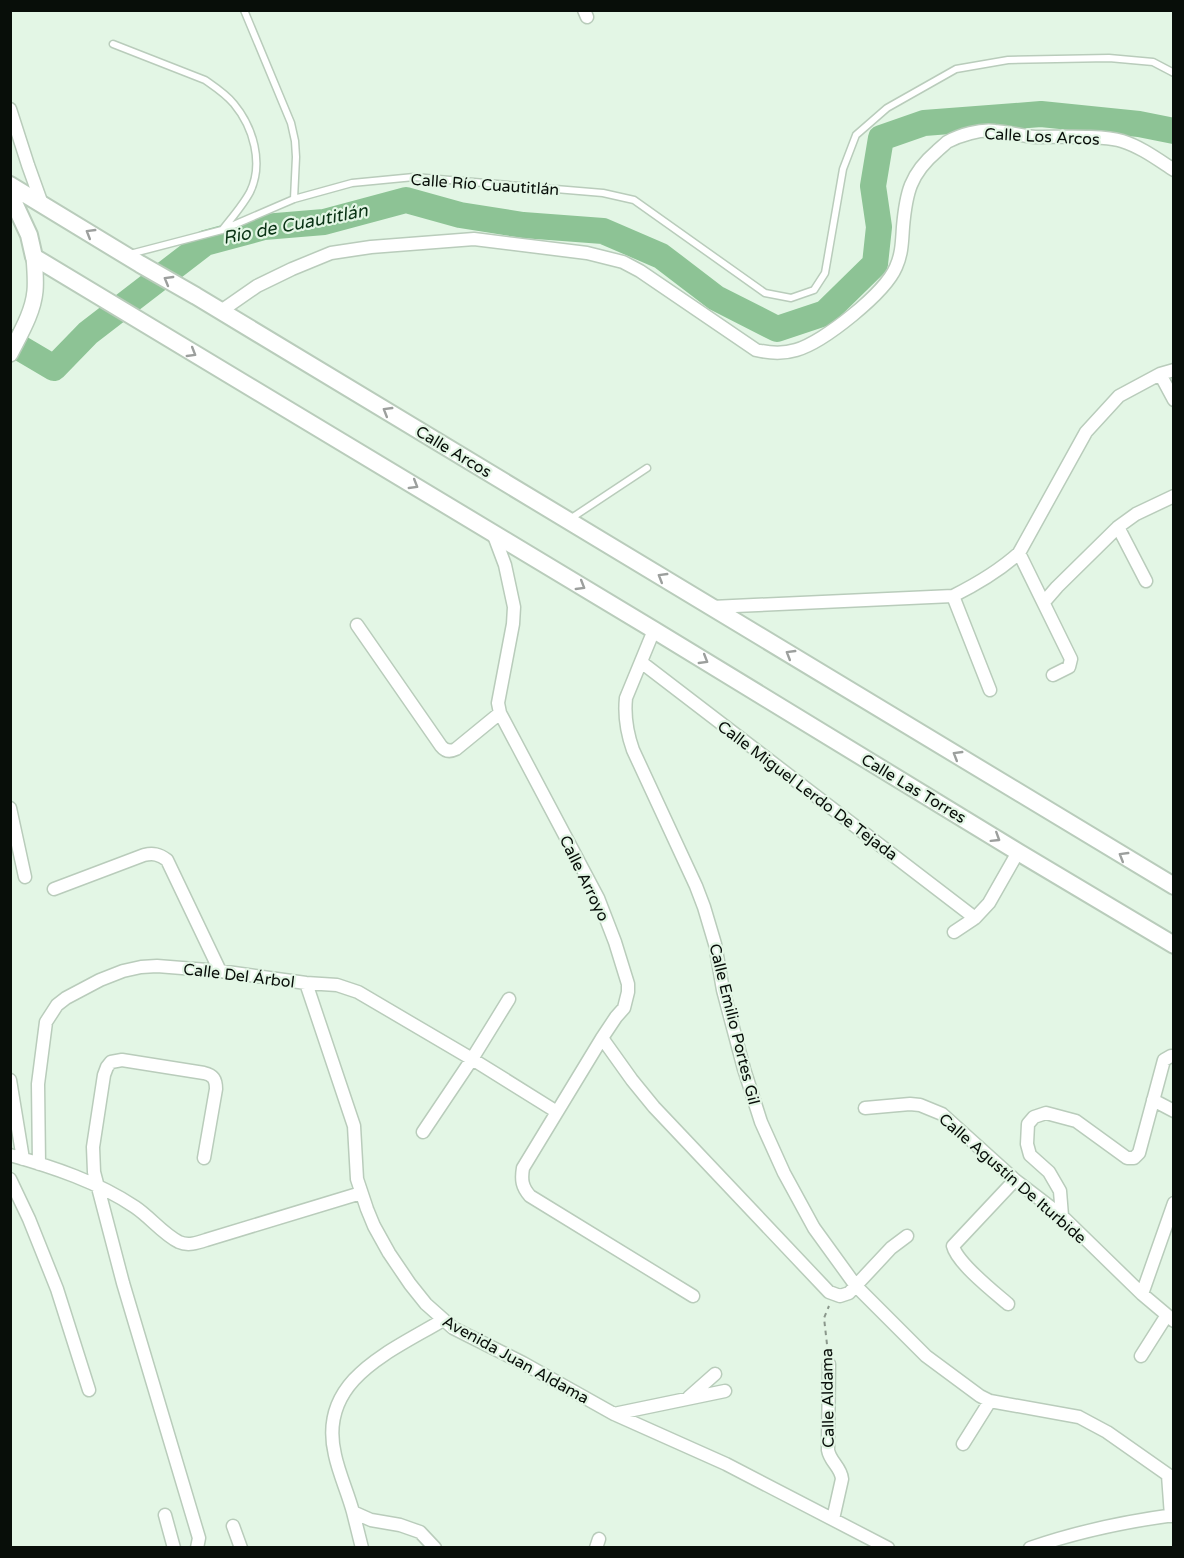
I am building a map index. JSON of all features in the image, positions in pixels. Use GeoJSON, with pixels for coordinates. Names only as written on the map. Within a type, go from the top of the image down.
{"type":"FeatureCollection","features":[{"type":"Feature","properties":{"kind":"main road","name":"Calle Arcos"},"geometry":{"type":"LineString","coordinates":[[10,184],[712,607]]}},
{"type":"Feature","properties":{"kind":"main road"},"geometry":{"type":"LineString","coordinates":[[10,194],[29,235],[34,257],[654,630]]}},
{"type":"Feature","properties":{"kind":"main road"},"geometry":{"type":"LineString","coordinates":[[712,607],[1173,886]]}},
{"type":"Feature","properties":{"kind":"main road","name":"Calle Las Torres"},"geometry":{"type":"LineString","coordinates":[[654,630],[1173,945]]}},
{"type":"Feature","properties":{"kind":"street"},"geometry":{"type":"LineString","coordinates":[[10,110],[42,204]]}},
{"type":"Feature","properties":{"kind":"street","name":"Calle Los Arcos"},"geometry":{"type":"LineString","coordinates":[[221,311],[257,286],[331,253],[391,245],[474,239],[587,253],[623,262],[640,271],[756,350],[767,353],[783,352],[812,344],[838,327],[888,282],[901,255],[909,186],[925,161],[947,143],[964,135],[994,130],[1029,137],[1120,140],[1137,147],[1173,170]]}},
{"type":"Feature","properties":{"kind":"street"},"geometry":{"type":"LineString","coordinates":[[10,354],[32,307],[35,291],[34,257]]}},
{"type":"Feature","properties":{"kind":"street"},"geometry":{"type":"LineString","coordinates":[[712,607],[953,596],[1004,567],[1019,553],[1086,432],[1119,396],[1160,374],[1173,370]]}},
{"type":"Feature","properties":{"kind":"street"},"geometry":{"type":"LineString","coordinates":[[1160,374],[1173,400]]}},
{"type":"Feature","properties":{"kind":"street"},"geometry":{"type":"LineString","coordinates":[[1044,602],[1118,527],[1136,514],[1173,496]]}},
{"type":"Feature","properties":{"kind":"street"},"geometry":{"type":"LineString","coordinates":[[1118,527],[1146,581]]}},
{"type":"Feature","properties":{"kind":"street"},"geometry":{"type":"LineString","coordinates":[[357,625],[443,749],[450,751],[456,749],[500,713],[498,703],[513,624],[514,607],[505,565],[493,533]]}},
{"type":"Feature","properties":{"kind":"street"},"geometry":{"type":"LineString","coordinates":[[1019,553],[1071,659],[1069,667],[1053,675]]}},
{"type":"Feature","properties":{"kind":"street"},"geometry":{"type":"LineString","coordinates":[[953,596],[990,690]]}},
{"type":"Feature","properties":{"kind":"street","name":"Calle Emilio Portes Gil"},"geometry":{"type":"LineString","coordinates":[[654,630],[626,699],[624,710],[628,735],[704,907],[751,1095],[773,1150],[809,1219],[856,1286],[926,1356],[973,1392],[990,1401],[1079,1417],[1107,1432],[1171,1477]]}},
{"type":"Feature","properties":{"kind":"street","name":"Calle Miguel Lerdo De Tejada"},"geometry":{"type":"LineString","coordinates":[[641,662],[975,918]]}},
{"type":"Feature","properties":{"kind":"street","name":"Calle Arroyo"},"geometry":{"type":"LineString","coordinates":[[500,713],[598,898],[628,984],[624,1008],[602,1038],[523,1168],[524,1189],[530,1196],[693,1296]]}},
{"type":"Feature","properties":{"kind":"street"},"geometry":{"type":"LineString","coordinates":[[10,808],[25,877]]}},
{"type":"Feature","properties":{"kind":"street"},"geometry":{"type":"LineString","coordinates":[[954,932],[975,918],[989,903],[1018,852]]}},
{"type":"Feature","properties":{"kind":"street"},"geometry":{"type":"LineString","coordinates":[[54,889],[144,855],[162,856],[167,860],[220,972]]}},
{"type":"Feature","properties":{"kind":"street","name":"Calle Del Árbol"},"geometry":{"type":"LineString","coordinates":[[39,1164],[38,1084],[46,1022],[57,1005],[66,998],[100,980],[141,967],[174,967],[337,985],[358,992],[557,1112]]}},
{"type":"Feature","properties":{"kind":"street","name":"Avenida Juan Aldama"},"geometry":{"type":"LineString","coordinates":[[306,983],[354,1126],[357,1179],[361,1193],[374,1226],[389,1253],[426,1304],[453,1328],[523,1363],[614,1414],[726,1464],[880,1546]]}},
{"type":"Feature","properties":{"kind":"street"},"geometry":{"type":"LineString","coordinates":[[423,1132],[509,999]]}},
{"type":"Feature","properties":{"kind":"street"},"geometry":{"type":"LineString","coordinates":[[602,1038],[654,1107],[826,1290],[840,1296],[846,1295],[891,1248],[907,1236]]}},
{"type":"Feature","properties":{"kind":"street"},"geometry":{"type":"LineString","coordinates":[[1062,1216],[1060,1191],[1049,1172],[1030,1155],[1026,1144],[1028,1124],[1034,1117],[1046,1113],[1077,1121],[1127,1158],[1134,1158],[1139,1153],[1164,1060],[1172,1056]]}},
{"type":"Feature","properties":{"kind":"street"},"geometry":{"type":"LineString","coordinates":[[197,1548],[199,1538],[123,1283],[94,1172],[93,1147],[99,1103],[104,1075],[111,1062],[122,1060],[204,1073],[214,1078],[216,1089],[204,1158]]}},
{"type":"Feature","properties":{"kind":"street"},"geometry":{"type":"LineString","coordinates":[[10,1080],[17,1157],[98,1186],[136,1208],[170,1237],[183,1244],[206,1240],[361,1193]]}},
{"type":"Feature","properties":{"kind":"street"},"geometry":{"type":"LineString","coordinates":[[1154,1100],[1173,1111]]}},
{"type":"Feature","properties":{"kind":"street","name":"Calle Agustín De Iturbide"},"geometry":{"type":"LineString","coordinates":[[865,1108],[910,1104],[931,1108],[942,1114],[1016,1180],[1062,1216],[1170,1318]]}},
{"type":"Feature","properties":{"kind":"street"},"geometry":{"type":"LineString","coordinates":[[10,1179],[57,1289],[89,1390]]}},
{"type":"Feature","properties":{"kind":"street"},"geometry":{"type":"LineString","coordinates":[[1008,1304],[982,1282],[955,1253],[953,1246],[1016,1180]]}},
{"type":"Feature","properties":{"kind":"street"},"geometry":{"type":"LineString","coordinates":[[1142,1294],[1173,1203]]}},
{"type":"Feature","properties":{"kind":"street"},"geometry":{"type":"LineString","coordinates":[[1141,1356],[1170,1318]]}},
{"type":"Feature","properties":{"kind":"street"},"geometry":{"type":"LineString","coordinates":[[362,1548],[335,1455],[332,1427],[336,1406],[360,1373],[378,1359],[443,1320]]}},
{"type":"Feature","properties":{"kind":"street","name":"Calle Aldama"},"geometry":{"type":"LineString","coordinates":[[829,1365],[828,1450],[831,1460],[842,1472],[833,1519]]}},
{"type":"Feature","properties":{"kind":"street"},"geometry":{"type":"LineString","coordinates":[[686,1399],[715,1374]]}},
{"type":"Feature","properties":{"kind":"street"},"geometry":{"type":"LineString","coordinates":[[614,1414],[725,1391]]}},
{"type":"Feature","properties":{"kind":"street"},"geometry":{"type":"LineString","coordinates":[[963,1444],[990,1401]]}},
{"type":"Feature","properties":{"kind":"street"},"geometry":{"type":"LineString","coordinates":[[1030,1548],[1087,1530],[1141,1519],[1172,1516],[1171,1477]]}},
{"type":"Feature","properties":{"kind":"street"},"geometry":{"type":"LineString","coordinates":[[353,1512],[362,1517],[420,1532],[435,1548]]}},
{"type":"Feature","properties":{"kind":"street"},"geometry":{"type":"LineString","coordinates":[[165,1515],[174,1548]]}},
{"type":"Feature","properties":{"kind":"street"},"geometry":{"type":"LineString","coordinates":[[233,1526],[241,1548]]}},
{"type":"Feature","properties":{"kind":"lane"},"geometry":{"type":"LineString","coordinates":[[244,10],[291,123],[296,157],[294,200]]}},
{"type":"Feature","properties":{"kind":"lane"},"geometry":{"type":"LineString","coordinates":[[113,44],[206,80],[233,102],[240,112],[253,139],[255,170],[250,191],[222,230]]}},
{"type":"Feature","properties":{"kind":"lane","name":"Calle Río Cuautitlán"},"geometry":{"type":"LineString","coordinates":[[133,259],[222,230],[294,200],[352,183],[414,177],[603,193],[634,200],[765,293],[791,298],[814,290],[825,273],[843,169],[856,135],[887,108],[956,69],[1008,60],[1109,58],[1153,62],[1173,73]]}},
{"type":"Feature","properties":{"kind":"lane"},"geometry":{"type":"LineString","coordinates":[[569,520],[647,468]]}},
{"type":"Feature","properties":{"kind":"path","name":"Calle Aldama"},"geometry":{"type":"LineString","coordinates":[[829,1365],[824,1318],[830,1305],[840,1296]]}},
{"type":"Feature","properties":{"kind":"waterway","name":"Rio de Cuautitlán"},"geometry":{"type":"LineString","coordinates":[[10,342],[54,368],[88,333],[205,243],[264,227],[324,222],[406,200],[460,215],[523,225],[603,231],[661,256],[716,298],[777,329],[825,313],[875,264],[879,227],[873,186],[881,138],[924,123],[1041,114],[1139,124],[1174,131]]}}]}
